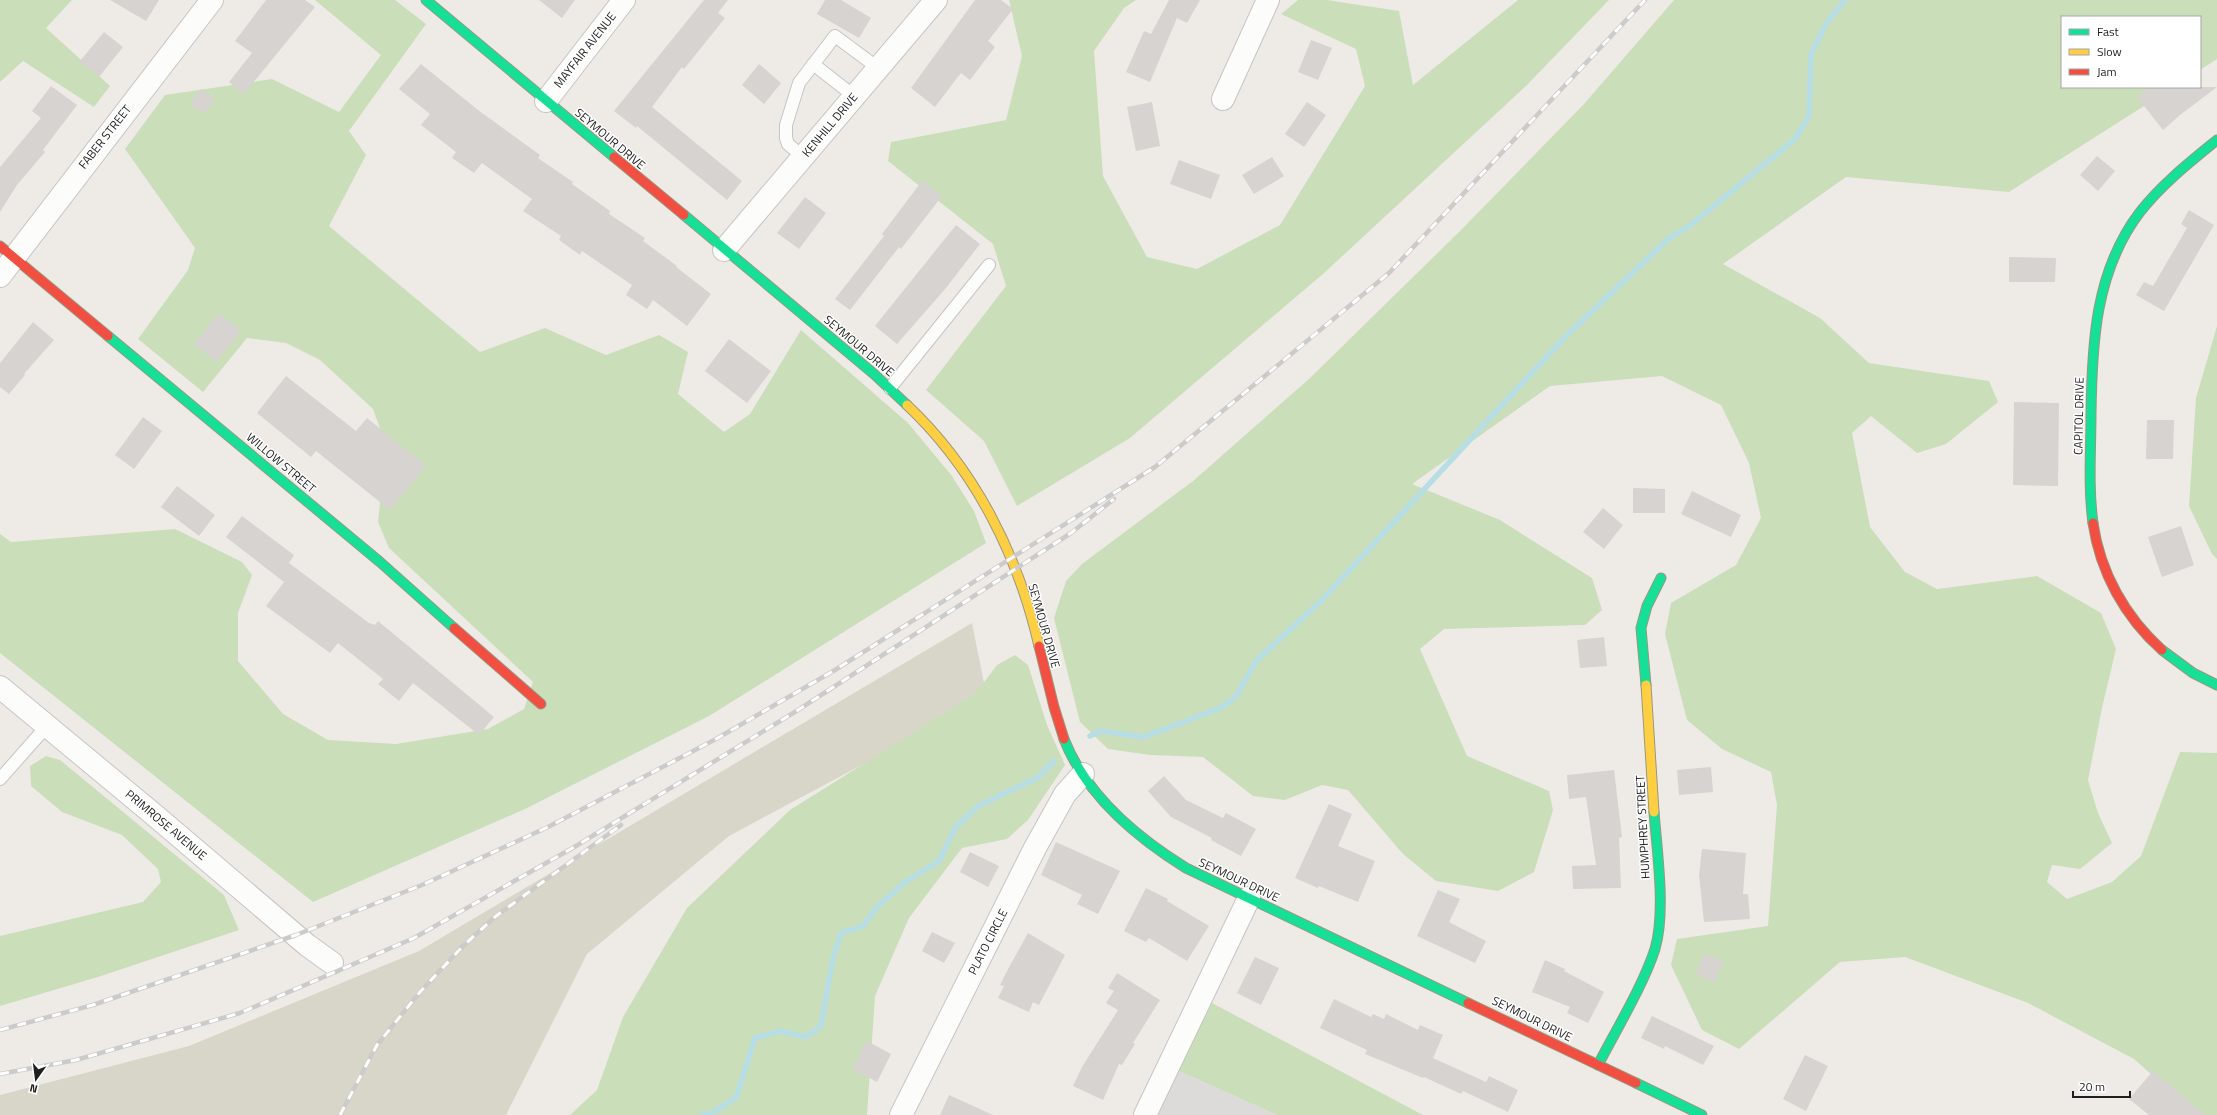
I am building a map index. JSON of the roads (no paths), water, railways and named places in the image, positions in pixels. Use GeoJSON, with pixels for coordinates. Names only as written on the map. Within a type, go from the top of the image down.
{"type":"FeatureCollection","features":[{"type":"Feature","properties":{"kind":"street","name":"FABER STREET"},"geometry":{"type":"LineString","coordinates":[[0,276],[7,252],[212,0]]}},
{"type":"Feature","properties":{"kind":"street","name":"SEYMOUR DRIVE"},"geometry":{"type":"LineString","coordinates":[[426,0],[890,388],[930,426],[949,448],[981,498],[997,527],[1027,602],[1065,742],[1083,774],[1106,805],[1137,836],[1186,868],[1702,1115]]}},
{"type":"Feature","properties":{"kind":"street","name":"MAYFAIR AVENUE"},"geometry":{"type":"LineString","coordinates":[[546,101],[624,0]]}},
{"type":"Feature","properties":{"kind":"street","name":"KENHILL DRIVE"},"geometry":{"type":"LineString","coordinates":[[724,250],[936,0]]}},
{"type":"Feature","properties":{"kind":"street"},"geometry":{"type":"LineString","coordinates":[[1223,99],[1268,0]]}},
{"type":"Feature","properties":{"kind":"street","name":"CAPITOL DRIVE"},"geometry":{"type":"LineString","coordinates":[[2217,140],[2171,178],[2144,205],[2121,242],[2110,268],[2099,301],[2091,350],[2090,491],[2094,528],[2102,565],[2118,598],[2136,624],[2158,648],[2188,669],[2217,685]]}},
{"type":"Feature","properties":{"kind":"street","name":"WILLOW STREET"},"geometry":{"type":"LineString","coordinates":[[7,252],[357,542],[541,704]]}},
{"type":"Feature","properties":{"kind":"street","name":"HUMPHREY STREET"},"geometry":{"type":"LineString","coordinates":[[1598,1065],[1645,973],[1655,949],[1659,927],[1647,688],[1641,628],[1647,606],[1661,578]]}},
{"type":"Feature","properties":{"kind":"street","name":"PRIMROSE AVENUE"},"geometry":{"type":"LineString","coordinates":[[0,687],[307,945],[332,963]]}},
{"type":"Feature","properties":{"kind":"street","name":"PLATO CIRCLE"},"geometry":{"type":"LineString","coordinates":[[901,1115],[1035,848],[1065,794],[1083,774]]}},
{"type":"Feature","properties":{"kind":"street"},"geometry":{"type":"LineString","coordinates":[[1145,1115],[1249,898]]}},
{"type":"Feature","properties":{"kind":"lane"},"geometry":{"type":"LineString","coordinates":[[803,157],[788,144],[786,138],[786,125],[799,83],[835,36],[878,68]]}},
{"type":"Feature","properties":{"kind":"lane"},"geometry":{"type":"LineString","coordinates":[[813,64],[854,96]]}},
{"type":"Feature","properties":{"kind":"lane"},"geometry":{"type":"LineString","coordinates":[[890,388],[989,265]]}},
{"type":"Feature","properties":{"kind":"lane"},"geometry":{"type":"LineString","coordinates":[[0,779],[47,726]]}},
{"type":"Feature","properties":{"kind":"waterway"},"geometry":{"type":"LineString","coordinates":[[1090,736],[1100,731],[1144,737],[1220,708],[1235,698],[1256,661],[1320,602],[1564,338],[1668,239],[1692,224],[1795,139],[1809,116],[1811,54],[1826,24],[1845,0]]}},
{"type":"Feature","properties":{"kind":"waterway"},"geometry":{"type":"LineString","coordinates":[[702,1115],[712,1113],[736,1098],[755,1038],[780,1031],[806,1037],[821,1026],[833,958],[841,933],[863,926],[877,907],[905,882],[939,861],[955,828],[978,806],[1037,778],[1054,761]]}},
{"type":"Feature","properties":{"kind":"railway"},"geometry":{"type":"LineString","coordinates":[[0,1030],[93,1005],[296,935],[422,885],[548,827],[716,739],[835,670],[1155,467],[1389,273],[1645,0]]}},
{"type":"Feature","properties":{"kind":"railway"},"geometry":{"type":"LineString","coordinates":[[0,1074],[76,1060],[240,1013],[414,938],[576,846],[798,710],[1071,533],[1114,499]]}},
{"type":"Feature","properties":{"kind":"railway"},"geometry":{"type":"LineString","coordinates":[[340,1115],[377,1045],[420,992],[462,947],[496,916],[621,825]]}}]}
